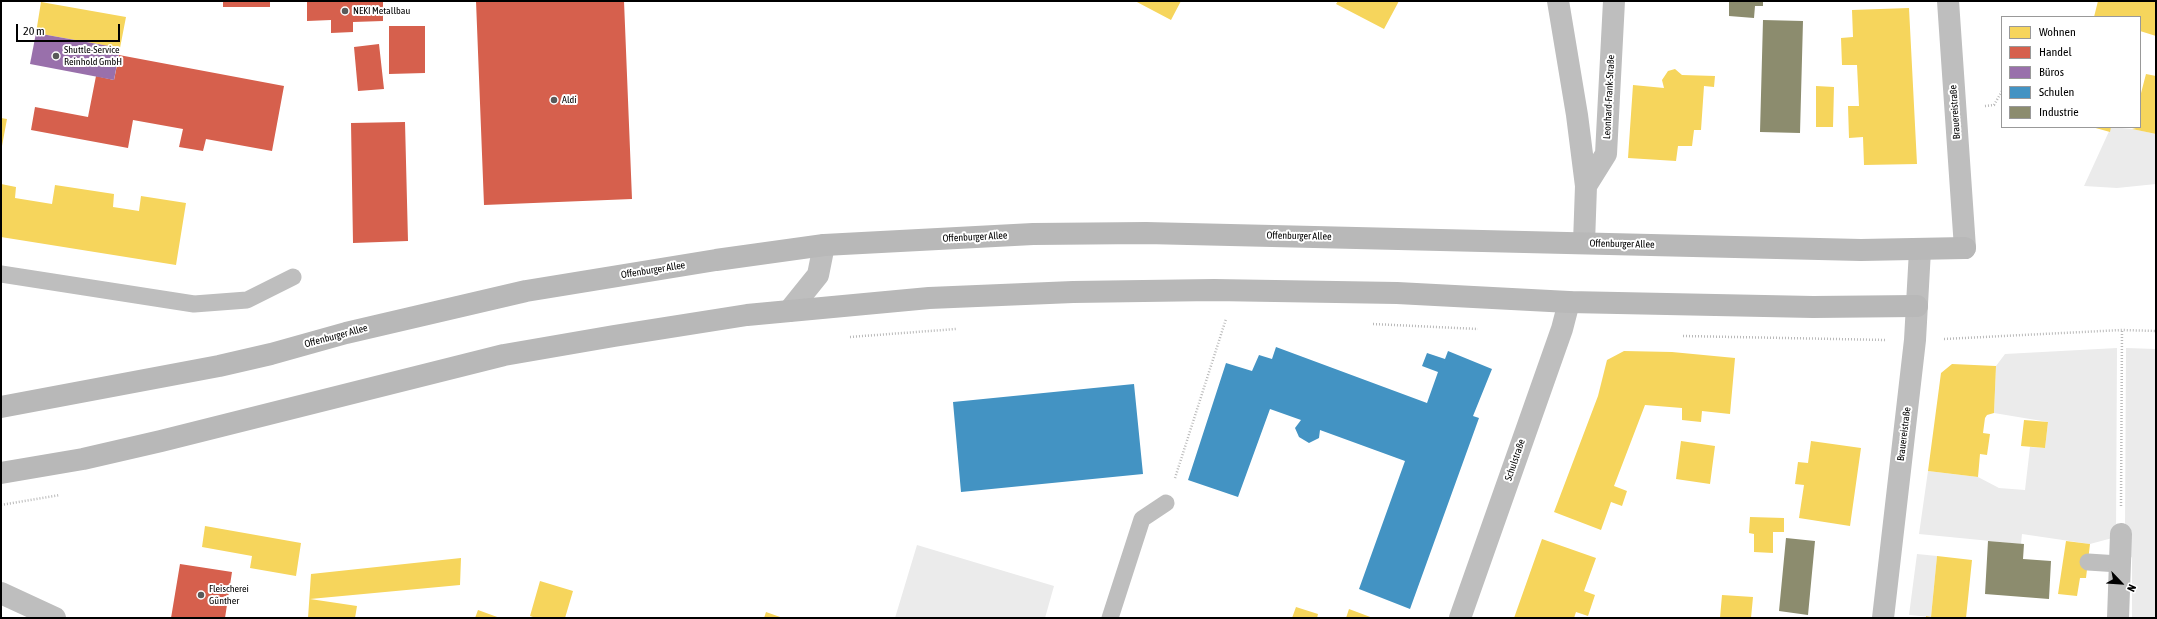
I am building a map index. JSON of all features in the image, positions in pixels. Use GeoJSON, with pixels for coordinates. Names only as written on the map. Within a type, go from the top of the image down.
{"type":"FeatureCollection","features":[{"type":"Feature","properties":{"kind":"street"},"geometry":{"type":"LineString","coordinates":[[1558,1],[1577,115],[1586,186],[1584,244]]}},
{"type":"Feature","properties":{"kind":"street","name":"Leonhard-Frank-Straße"},"geometry":{"type":"LineString","coordinates":[[1586,186],[1606,154],[1614,1]]}},
{"type":"Feature","properties":{"kind":"street","name":"Brauereistraße"},"geometry":{"type":"LineString","coordinates":[[1948,1],[1965,248]]}},
{"type":"Feature","properties":{"kind":"street","name":"Offenburger Allee"},"geometry":{"type":"LineString","coordinates":[[1,406],[226,364],[271,354],[346,333],[526,291],[716,260],[824,245],[1033,234],[1146,233],[1861,250],[1965,248]]}},
{"type":"Feature","properties":{"kind":"street"},"geometry":{"type":"LineString","coordinates":[[789,311],[818,275],[824,245]]}},
{"type":"Feature","properties":{"kind":"street","name":"Brauereistraße"},"geometry":{"type":"LineString","coordinates":[[1884,618],[1915,340],[1920,250]]}},
{"type":"Feature","properties":{"kind":"street"},"geometry":{"type":"LineString","coordinates":[[1,472],[83,459],[161,441],[504,355],[614,336],[789,311],[937,298],[1073,292],[1214,290],[1397,293],[1569,302],[1813,307],[1917,306]]}},
{"type":"Feature","properties":{"kind":"street","name":"Schulstraße"},"geometry":{"type":"LineString","coordinates":[[1460,618],[1562,329],[1569,302]]}},
{"type":"Feature","properties":{"kind":"street"},"geometry":{"type":"LineString","coordinates":[[2118,618],[2120,534]]}},
{"type":"Feature","properties":{"kind":"street"},"geometry":{"type":"LineString","coordinates":[[1,593],[54,618]]}},
{"type":"Feature","properties":{"kind":"lane"},"geometry":{"type":"LineString","coordinates":[[1,274],[194,304],[247,300],[293,277]]}},
{"type":"Feature","properties":{"kind":"lane"},"geometry":{"type":"LineString","coordinates":[[1110,618],[1142,519],[1166,503]]}},
{"type":"Feature","properties":{"kind":"lane"},"geometry":{"type":"LineString","coordinates":[[2088,562],[2119,564]]}},
{"type":"Feature","properties":{"kind":"path"},"geometry":{"type":"LineString","coordinates":[[1218,318],[1234,318]]}},
{"type":"Feature","properties":{"kind":"path"},"geometry":{"type":"LineString","coordinates":[[1166,503],[1226,318]]}},
{"type":"Feature","properties":{"kind":"path"},"geometry":{"type":"LineString","coordinates":[[1366,324],[1482,329]]}},
{"type":"Feature","properties":{"kind":"path"},"geometry":{"type":"LineString","coordinates":[[842,338],[960,328]]}},
{"type":"Feature","properties":{"kind":"path"},"geometry":{"type":"LineString","coordinates":[[2120,534],[2122,330]]}},
{"type":"Feature","properties":{"kind":"path"},"geometry":{"type":"LineString","coordinates":[[1676,336],[1915,340],[2122,330],[2156,331]]}},
{"type":"Feature","properties":{"kind":"path"},"geometry":{"type":"LineString","coordinates":[[1,505],[65,494]]}},
{"type":"Feature","properties":{"kind":"shaded area"},"geometry":{"type":"Polygon","coordinates":[[[2111,128],[2132,129],[2156,134],[2156,184],[2117,188],[2084,186],[2111,128]]]}},
{"type":"Feature","properties":{"kind":"shaded area"},"geometry":{"type":"Polygon","coordinates":[[[2117,348],[2116,537],[2090,544],[2022,534],[2021,544],[1919,534],[1928,471],[1978,477],[1999,488],[2025,490],[2030,447],[2045,448],[2048,422],[1994,413],[1996,366],[2005,354],[2117,348]]]}},
{"type":"Feature","properties":{"kind":"shaded area"},"geometry":{"type":"Polygon","coordinates":[[[2126,348],[2156,349],[2156,618],[2132,618],[2132,558],[2126,550],[2125,527],[2126,348]]]}},
{"type":"Feature","properties":{"kind":"shaded area"},"geometry":{"type":"Polygon","coordinates":[[[917,545],[1054,586],[1045,618],[895,618],[917,545]]]}},
{"type":"Feature","properties":{"kind":"shaded area"},"geometry":{"type":"Polygon","coordinates":[[[1917,554],[1937,556],[1931,617],[1909,615],[1917,554]]]}},
{"type":"Feature","properties":{"kind":"building: Wohnen"},"geometry":{"type":"Polygon","coordinates":[[[1135,1],[1181,1],[1171,20],[1135,1]]]}},
{"type":"Feature","properties":{"kind":"building: Wohnen"},"geometry":{"type":"Polygon","coordinates":[[[1338,1],[1399,1],[1384,29],[1336,4],[1338,1]]]}},
{"type":"Feature","properties":{"kind":"building: Wohnen"},"geometry":{"type":"Polygon","coordinates":[[[2098,1],[2156,1],[2156,36],[2141,31],[2141,16],[2094,16],[2098,1]]]}},
{"type":"Feature","properties":{"kind":"building: Wohnen"},"geometry":{"type":"Polygon","coordinates":[[[41,2],[126,17],[120,48],[36,33],[41,2]]]}},
{"type":"Feature","properties":{"kind":"building: Wohnen"},"geometry":{"type":"Polygon","coordinates":[[[1909,8],[1917,164],[1864,165],[1863,137],[1849,138],[1848,106],[1859,106],[1857,65],[1842,65],[1841,38],[1853,37],[1852,10],[1909,8]]]}},
{"type":"Feature","properties":{"kind":"building: Wohnen"},"geometry":{"type":"Polygon","coordinates":[[[1675,69],[1682,75],[1715,76],[1714,87],[1704,86],[1701,130],[1694,130],[1692,146],[1678,146],[1676,161],[1628,158],[1633,85],[1664,88],[1662,80],[1668,71],[1675,69]]]}},
{"type":"Feature","properties":{"kind":"building: Wohnen"},"geometry":{"type":"Polygon","coordinates":[[[2146,74],[2156,76],[2156,134],[2132,129],[2141,128],[2141,93],[2146,74]]]}},
{"type":"Feature","properties":{"kind":"building: Wohnen"},"geometry":{"type":"Polygon","coordinates":[[[1816,86],[1834,87],[1833,127],[1816,127],[1816,86]]]}},
{"type":"Feature","properties":{"kind":"building: Wohnen"},"geometry":{"type":"Polygon","coordinates":[[[1,118],[7,119],[2,146],[1,145],[1,118]]]}},
{"type":"Feature","properties":{"kind":"building: Wohnen"},"geometry":{"type":"Polygon","coordinates":[[[2096,128],[2111,128],[2110,132],[2096,128]]]}},
{"type":"Feature","properties":{"kind":"building: Wohnen"},"geometry":{"type":"Polygon","coordinates":[[[1,184],[16,187],[15,198],[52,204],[55,185],[114,194],[113,207],[139,211],[141,196],[186,203],[176,265],[1,237],[1,184]]]}},
{"type":"Feature","properties":{"kind":"building: Wohnen"},"geometry":{"type":"Polygon","coordinates":[[[1624,351],[1672,352],[1735,358],[1730,414],[1702,411],[1701,422],[1682,420],[1682,408],[1645,405],[1614,486],[1627,491],[1622,506],[1611,502],[1601,530],[1554,512],[1598,396],[1607,360],[1624,351]]]}},
{"type":"Feature","properties":{"kind":"building: Wohnen"},"geometry":{"type":"Polygon","coordinates":[[[1952,364],[1996,366],[1994,413],[1987,415],[1985,418],[1983,433],[1990,434],[1987,455],[1980,454],[1978,477],[1928,471],[1941,373],[1952,364]]]}},
{"type":"Feature","properties":{"kind":"building: Wohnen"},"geometry":{"type":"Polygon","coordinates":[[[2024,420],[2048,422],[2045,448],[2021,446],[2024,420]]]}},
{"type":"Feature","properties":{"kind":"building: Wohnen"},"geometry":{"type":"Polygon","coordinates":[[[1681,441],[1715,446],[1710,484],[1676,479],[1681,441]]]}},
{"type":"Feature","properties":{"kind":"building: Wohnen"},"geometry":{"type":"Polygon","coordinates":[[[1811,441],[1861,448],[1850,526],[1799,518],[1804,485],[1795,484],[1798,462],[1808,463],[1811,441]]]}},
{"type":"Feature","properties":{"kind":"building: Wohnen"},"geometry":{"type":"Polygon","coordinates":[[[1750,517],[1784,518],[1784,532],[1773,532],[1773,553],[1754,552],[1754,534],[1749,533],[1750,517]]]}},
{"type":"Feature","properties":{"kind":"building: Wohnen"},"geometry":{"type":"Polygon","coordinates":[[[205,526],[301,543],[296,576],[250,568],[252,556],[202,547],[205,526]]]}},
{"type":"Feature","properties":{"kind":"building: Wohnen"},"geometry":{"type":"Polygon","coordinates":[[[1542,539],[1596,558],[1584,591],[1595,595],[1588,616],[1576,612],[1574,618],[1514,618],[1542,539]]]}},
{"type":"Feature","properties":{"kind":"building: Wohnen"},"geometry":{"type":"Polygon","coordinates":[[[2066,541],[2090,544],[2086,578],[2080,578],[2077,596],[2058,594],[2066,541]]]}},
{"type":"Feature","properties":{"kind":"building: Wohnen"},"geometry":{"type":"Polygon","coordinates":[[[1937,556],[1972,560],[1966,618],[1926,618],[1926,616],[1931,617],[1937,556]]]}},
{"type":"Feature","properties":{"kind":"building: Wohnen"},"geometry":{"type":"Polygon","coordinates":[[[461,558],[460,585],[310,599],[357,606],[355,618],[308,618],[311,574],[461,558]]]}},
{"type":"Feature","properties":{"kind":"building: Wohnen"},"geometry":{"type":"Polygon","coordinates":[[[540,581],[573,591],[565,618],[536,618],[530,616],[540,581]]]}},
{"type":"Feature","properties":{"kind":"building: Wohnen"},"geometry":{"type":"Polygon","coordinates":[[[1722,595],[1753,597],[1751,618],[1720,618],[1722,595]]]}},
{"type":"Feature","properties":{"kind":"building: Wohnen"},"geometry":{"type":"Polygon","coordinates":[[[1296,607],[1318,614],[1317,618],[1292,618],[1296,607]]]}},
{"type":"Feature","properties":{"kind":"building: Wohnen"},"geometry":{"type":"Polygon","coordinates":[[[1349,609],[1373,618],[1346,618],[1349,609]]]}},
{"type":"Feature","properties":{"kind":"building: Wohnen"},"geometry":{"type":"Polygon","coordinates":[[[478,610],[500,618],[475,618],[478,610]]]}},
{"type":"Feature","properties":{"kind":"building: Wohnen"},"geometry":{"type":"Polygon","coordinates":[[[766,612],[783,618],[764,618],[766,612]]]}},
{"type":"Feature","properties":{"kind":"building: Handel"},"geometry":{"type":"Polygon","coordinates":[[[223,1],[270,1],[270,7],[223,7],[223,1]]]}},
{"type":"Feature","properties":{"kind":"building: Handel","name":"NEKI Metallbau"},"geometry":{"type":"Polygon","coordinates":[[[307,1],[383,1],[383,21],[353,22],[353,32],[331,33],[331,20],[307,21],[307,1]]]}},
{"type":"Feature","properties":{"kind":"building: Handel","name":"Aldi"},"geometry":{"type":"Polygon","coordinates":[[[476,1],[624,1],[632,199],[484,205],[476,1]]]}},
{"type":"Feature","properties":{"kind":"building: Handel"},"geometry":{"type":"Polygon","coordinates":[[[389,26],[425,26],[425,73],[389,74],[389,26]]]}},
{"type":"Feature","properties":{"kind":"building: Handel"},"geometry":{"type":"Polygon","coordinates":[[[379,44],[384,89],[358,91],[354,47],[379,44]]]}},
{"type":"Feature","properties":{"kind":"building: Handel"},"geometry":{"type":"Polygon","coordinates":[[[119,55],[284,86],[272,151],[206,139],[203,151],[179,147],[183,129],[133,120],[128,148],[31,130],[35,107],[88,117],[96,76],[114,80],[119,55]]]}},
{"type":"Feature","properties":{"kind":"building: Handel"},"geometry":{"type":"Polygon","coordinates":[[[405,122],[408,241],[353,243],[351,123],[405,122]]]}},
{"type":"Feature","properties":{"kind":"building: Handel"},"geometry":{"type":"Polygon","coordinates":[[[180,564],[232,572],[225,618],[171,618],[180,564]]]}},
{"type":"Feature","properties":{"kind":"building: Büros"},"geometry":{"type":"Polygon","coordinates":[[[36,33],[120,48],[114,80],[30,64],[36,33]]]}},
{"type":"Feature","properties":{"kind":"building: Schulen"},"geometry":{"type":"Polygon","coordinates":[[[1276,347],[1427,403],[1438,372],[1422,366],[1427,353],[1445,359],[1448,351],[1492,369],[1473,416],[1479,418],[1410,609],[1359,589],[1405,461],[1320,430],[1319,438],[1309,443],[1299,437],[1295,428],[1301,420],[1270,409],[1238,497],[1188,480],[1226,363],[1252,371],[1259,355],[1272,359],[1276,347]]]}},
{"type":"Feature","properties":{"kind":"building: Schulen"},"geometry":{"type":"Polygon","coordinates":[[[1134,384],[1143,474],[961,492],[953,402],[1134,384]]]}},
{"type":"Feature","properties":{"kind":"building: Industrie"},"geometry":{"type":"Polygon","coordinates":[[[1729,1],[1763,1],[1763,6],[1755,6],[1754,18],[1729,16],[1729,1]]]}},
{"type":"Feature","properties":{"kind":"building: Industrie"},"geometry":{"type":"Polygon","coordinates":[[[1763,20],[1803,21],[1800,133],[1760,132],[1763,20]]]}},
{"type":"Feature","properties":{"kind":"building: Industrie"},"geometry":{"type":"Polygon","coordinates":[[[1786,538],[1815,541],[1808,615],[1779,611],[1786,538]]]}},
{"type":"Feature","properties":{"kind":"building: Industrie"},"geometry":{"type":"Polygon","coordinates":[[[1988,541],[2024,544],[2023,559],[2051,561],[2049,599],[1985,594],[1988,541]]]}},
{"type":"Feature","properties":{"kind":"place","name":"NEKI Metallbau"},"geometry":{"type":"Point","coordinates":[345,11]}},
{"type":"Feature","properties":{"kind":"place","name":"Shuttle-Service Reinhold GmbH"},"geometry":{"type":"Point","coordinates":[56,56]}},
{"type":"Feature","properties":{"kind":"place","name":"Aldi"},"geometry":{"type":"Point","coordinates":[554,100]}},
{"type":"Feature","properties":{"kind":"place","name":"Fleischerei Günther"},"geometry":{"type":"Point","coordinates":[201,595]}}]}
